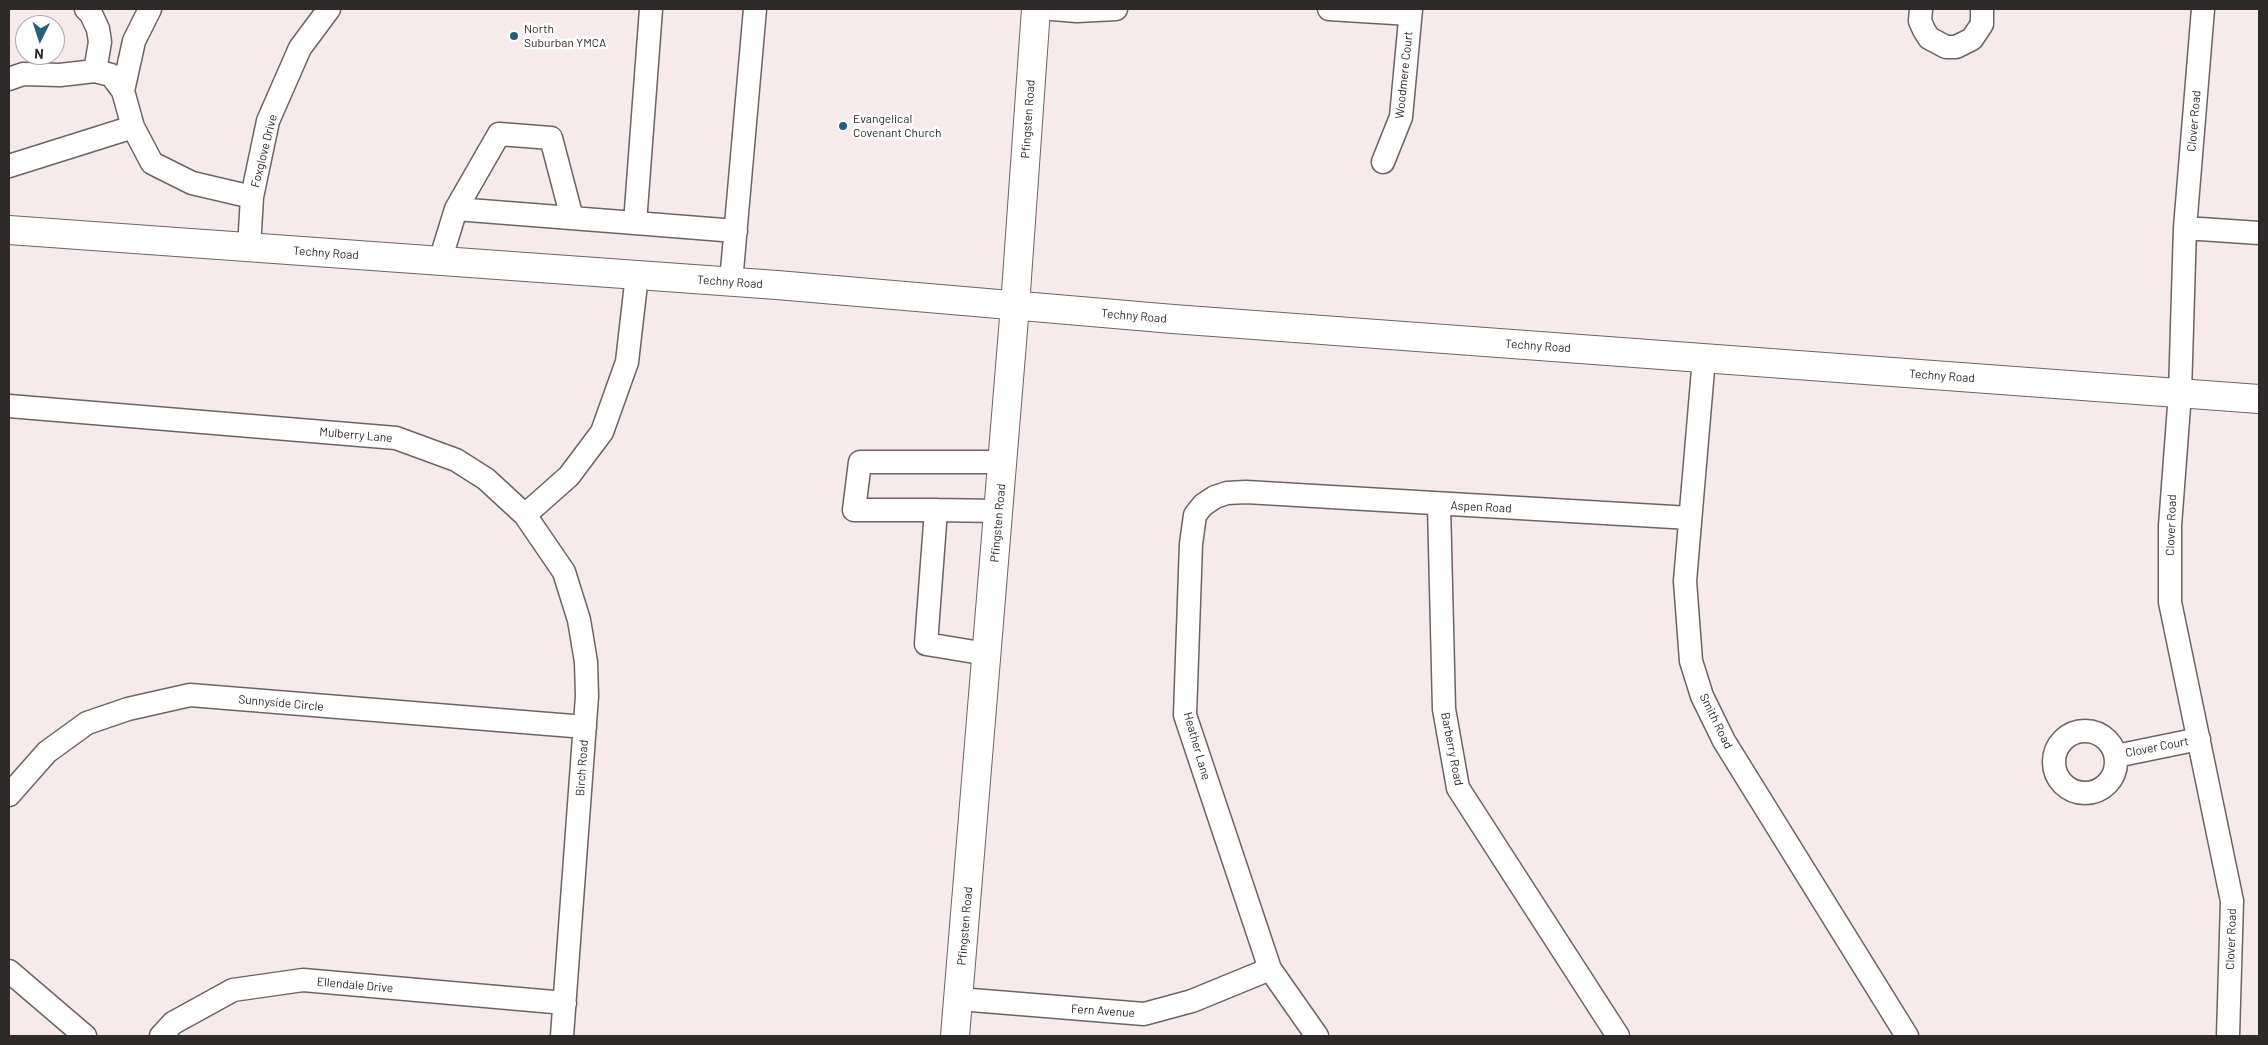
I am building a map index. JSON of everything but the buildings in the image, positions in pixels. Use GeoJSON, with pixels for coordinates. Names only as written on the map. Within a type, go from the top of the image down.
{"type":"FeatureCollection","features":[{"type":"Feature","properties":{"kind":"main road","name":"Pfingsten Road"},"geometry":{"type":"LineString","coordinates":[[955,1036],[1015,306],[1036,9]]}},
{"type":"Feature","properties":{"kind":"main road","name":"Techny Road"},"geometry":{"type":"LineString","coordinates":[[9,230],[731,282],[1015,306],[2259,399]]}},
{"type":"Feature","properties":{"kind":"street"},"geometry":{"type":"LineString","coordinates":[[86,9],[91,14],[99,35],[95,71]]}},
{"type":"Feature","properties":{"kind":"street"},"geometry":{"type":"LineString","coordinates":[[123,91],[134,41],[150,9]]}},
{"type":"Feature","properties":{"kind":"street","name":"Foxglove Drive"},"geometry":{"type":"LineString","coordinates":[[249,248],[252,197],[268,121],[300,48],[329,9]]}},
{"type":"Feature","properties":{"kind":"street"},"geometry":{"type":"LineString","coordinates":[[635,223],[651,9]]}},
{"type":"Feature","properties":{"kind":"street"},"geometry":{"type":"LineString","coordinates":[[731,282],[755,9]]}},
{"type":"Feature","properties":{"kind":"street"},"geometry":{"type":"LineString","coordinates":[[1052,9],[1077,11],[1116,9]]}},
{"type":"Feature","properties":{"kind":"street"},"geometry":{"type":"LineString","coordinates":[[1329,9],[1410,12]]}},
{"type":"Feature","properties":{"kind":"street"},"geometry":{"type":"LineString","coordinates":[[1921,9],[1920,21],[1929,38],[1946,47],[1965,44],[1972,39],[1982,24],[1982,9]]}},
{"type":"Feature","properties":{"kind":"street","name":"Clover Road"},"geometry":{"type":"LineString","coordinates":[[2203,9],[2184,228],[2180,393],[2170,526],[2170,602],[2200,739],[2232,901],[2228,1036]]}},
{"type":"Feature","properties":{"kind":"street","name":"Woodmere Court"},"geometry":{"type":"LineString","coordinates":[[1383,162],[1401,118],[1410,12]]}},
{"type":"Feature","properties":{"kind":"street"},"geometry":{"type":"LineString","coordinates":[[9,79],[23,74],[60,75],[95,71],[111,75],[123,91],[134,127],[152,163],[192,183],[252,197]]}},
{"type":"Feature","properties":{"kind":"street"},"geometry":{"type":"LineString","coordinates":[[9,166],[134,127]]}},
{"type":"Feature","properties":{"kind":"street"},"geometry":{"type":"LineString","coordinates":[[440,261],[456,209],[499,134],[551,138],[572,218]]}},
{"type":"Feature","properties":{"kind":"street"},"geometry":{"type":"LineString","coordinates":[[456,209],[736,231]]}},
{"type":"Feature","properties":{"kind":"street"},"geometry":{"type":"LineString","coordinates":[[2184,228],[2259,233]]}},
{"type":"Feature","properties":{"kind":"street"},"geometry":{"type":"LineString","coordinates":[[525,515],[569,476],[602,432],[627,362],[637,275]]}},
{"type":"Feature","properties":{"kind":"street","name":"Smith Road"},"geometry":{"type":"LineString","coordinates":[[1704,358],[1684,581],[1691,662],[1702,696],[1724,741],[1907,1036]]}},
{"type":"Feature","properties":{"kind":"street","name":"Mulberry Lane"},"geometry":{"type":"LineString","coordinates":[[9,406],[396,438],[463,464],[486,478],[525,515]]}},
{"type":"Feature","properties":{"kind":"street"},"geometry":{"type":"LineString","coordinates":[[998,512],[854,510],[860,462],[1002,462]]}},
{"type":"Feature","properties":{"kind":"street","name":"Heather Lane"},"geometry":{"type":"LineString","coordinates":[[1272,494],[1227,492],[1203,505],[1196,515],[1191,544],[1185,715],[1270,969],[1317,1036]]}},
{"type":"Feature","properties":{"kind":"street","name":"Aspen Road"},"geometry":{"type":"LineString","coordinates":[[1272,494],[1690,518]]}},
{"type":"Feature","properties":{"kind":"street","name":"Barberry Road"},"geometry":{"type":"LineString","coordinates":[[1439,504],[1444,709],[1458,788],[1618,1036]]}},
{"type":"Feature","properties":{"kind":"street"},"geometry":{"type":"LineString","coordinates":[[936,510],[926,644],[987,654]]}},
{"type":"Feature","properties":{"kind":"street","name":"Birch Road"},"geometry":{"type":"LineString","coordinates":[[525,515],[564,572],[579,620],[586,670],[585,727],[562,1036]]}},
{"type":"Feature","properties":{"kind":"street","name":"Sunnyside Circle"},"geometry":{"type":"LineString","coordinates":[[9,795],[47,752],[87,723],[128,709],[190,695],[585,727]]}},
{"type":"Feature","properties":{"kind":"street","name":"Clover Court"},"geometry":{"type":"LineString","coordinates":[[2116,756],[2200,739]]}},
{"type":"Feature","properties":{"kind":"street","name":"Fern Avenue"},"geometry":{"type":"LineString","coordinates":[[959,999],[1144,1014],[1192,1001],[1270,969]]}},
{"type":"Feature","properties":{"kind":"street"},"geometry":{"type":"LineString","coordinates":[[9,971],[84,1036]]}},
{"type":"Feature","properties":{"kind":"street","name":"Ellendale Drive"},"geometry":{"type":"LineString","coordinates":[[161,1036],[173,1023],[233,990],[303,980],[565,1003]]}},
{"type":"Feature","properties":{"kind":"place","name":"North Suburban YMCA"},"geometry":{"type":"Point","coordinates":[514,36]}},
{"type":"Feature","properties":{"kind":"place","name":"Evangelical Covenant Church"},"geometry":{"type":"Point","coordinates":[843,126]}}]}
